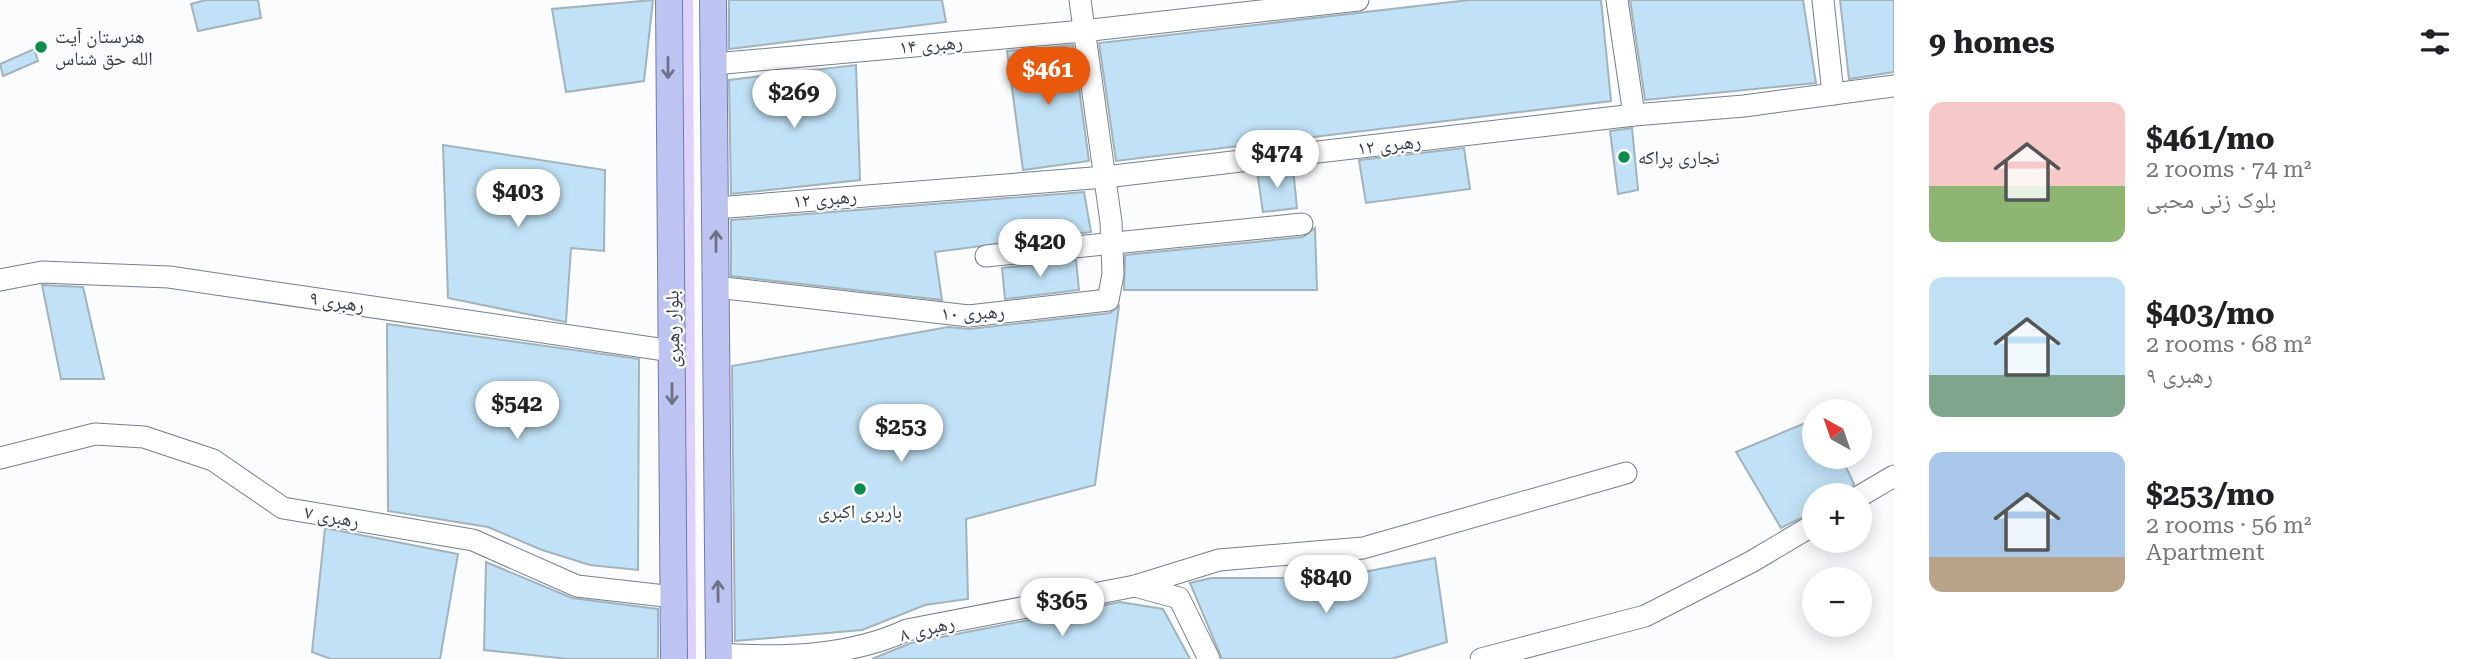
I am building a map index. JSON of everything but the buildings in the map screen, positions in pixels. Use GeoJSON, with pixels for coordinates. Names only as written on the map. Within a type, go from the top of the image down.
{"type":"FeatureCollection","features":[{"type":"Feature","properties":{"kind":"main road","name":"بلوار رهبری"},"geometry":{"type":"LineString","coordinates":[[669,0],[674,659]]}},
{"type":"Feature","properties":{"kind":"main road"},"geometry":{"type":"LineString","coordinates":[[713,0],[719,656]]}},
{"type":"Feature","properties":{"kind":"street","name":"رهبری ۱۰"},"geometry":{"type":"LineString","coordinates":[[716,287],[970,316],[1108,300],[1113,274],[1112,245],[1080,0]]}},
{"type":"Feature","properties":{"kind":"street","name":"رهبری ۱۴"},"geometry":{"type":"LineString","coordinates":[[714,64],[1083,31],[1357,0]]}},
{"type":"Feature","properties":{"kind":"street"},"geometry":{"type":"LineString","coordinates":[[1617,0],[1634,115]]}},
{"type":"Feature","properties":{"kind":"street"},"geometry":{"type":"LineString","coordinates":[[1823,0],[1833,94]]}},
{"type":"Feature","properties":{"kind":"street","name":"رهبری ۱۲"},"geometry":{"type":"LineString","coordinates":[[716,208],[1105,177],[1634,115],[1744,106],[1894,86]]}},
{"type":"Feature","properties":{"kind":"street"},"geometry":{"type":"LineString","coordinates":[[986,256],[1302,224]]}},
{"type":"Feature","properties":{"kind":"street","name":"رهبری ۹"},"geometry":{"type":"LineString","coordinates":[[0,280],[42,272],[169,278],[672,351]]}},
{"type":"Feature","properties":{"kind":"street","name":"رهبری ۷"},"geometry":{"type":"LineString","coordinates":[[0,457],[95,434],[144,436],[213,460],[282,508],[473,540],[577,586],[674,597]]}},
{"type":"Feature","properties":{"kind":"street","name":"رهبری ۸"},"geometry":{"type":"LineString","coordinates":[[719,656],[775,658],[830,652],[883,641],[907,630],[1135,586],[1219,559],[1363,548],[1626,473]]}},
{"type":"Feature","properties":{"kind":"street"},"geometry":{"type":"LineString","coordinates":[[1872,489],[1894,476]]}},
{"type":"Feature","properties":{"kind":"street"},"geometry":{"type":"LineString","coordinates":[[1482,659],[1645,616],[1751,562],[1802,532]]}},
{"type":"Feature","properties":{"kind":"street"},"geometry":{"type":"LineString","coordinates":[[1135,586],[1179,598],[1209,659]]}},
{"type":"Feature","properties":{"kind":"shaded area"},"geometry":{"type":"Polygon","coordinates":[[[683,0],[693,0],[696,659],[685,659],[683,0]]]}},
{"type":"Feature","properties":{"kind":"place","name":"هنرستان آیت الله حق شناس"},"geometry":{"type":"Point","coordinates":[41,47]}},
{"type":"Feature","properties":{"kind":"place","name":"نجاری پراکه"},"geometry":{"type":"Point","coordinates":[1624,157]}},
{"type":"Feature","properties":{"kind":"place","name":"باربری اکبری"},"geometry":{"type":"Point","coordinates":[860,489]}}]}
